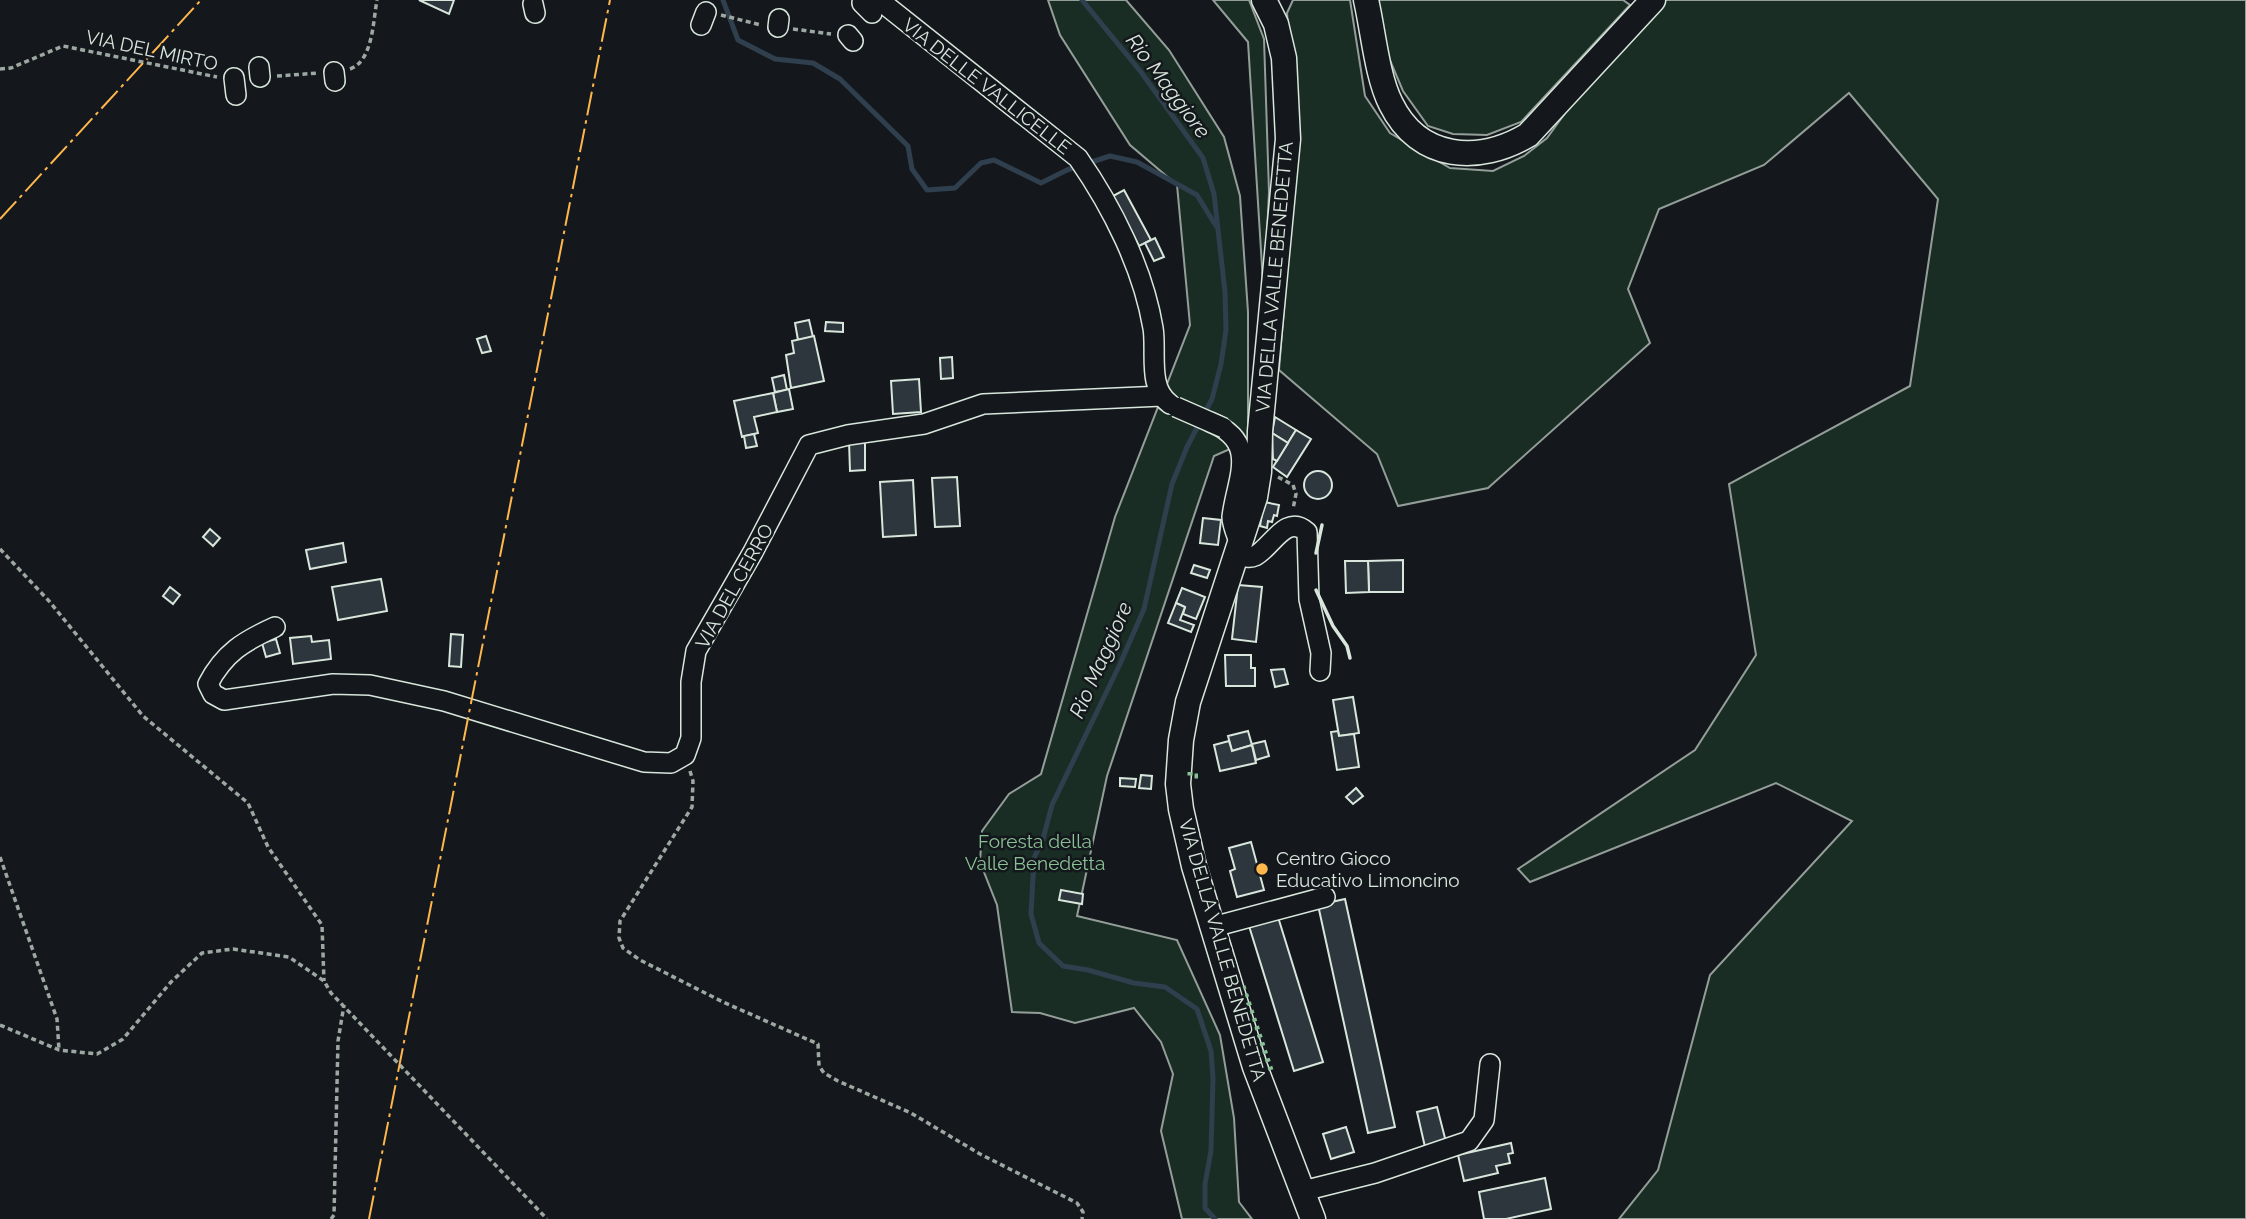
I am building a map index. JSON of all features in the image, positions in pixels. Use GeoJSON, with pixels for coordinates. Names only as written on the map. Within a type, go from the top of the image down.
{"type":"FeatureCollection","features":[{"type":"Feature","properties":{"kind":"main road","name":"VIA DELLA VALLE BENEDETTA"},"geometry":{"type":"LineString","coordinates":[[1264,0],[1276,24],[1284,58],[1288,139],[1259,472],[1255,497],[1239,549],[1188,702],[1181,740],[1178,784],[1194,866],[1255,1067],[1313,1219]]}},
{"type":"Feature","properties":{"kind":"main road"},"geometry":{"type":"LineString","coordinates":[[1366,0],[1384,85],[1391,105],[1415,134],[1435,147],[1474,155],[1508,146],[1528,135],[1653,0]]}},
{"type":"Feature","properties":{"kind":"street","name":"VIA DELLE VALLICELLE"},"geometry":{"type":"LineString","coordinates":[[871,5],[1078,158],[1099,187],[1133,260],[1154,330],[1154,372],[1169,402]]}},
{"type":"Feature","properties":{"kind":"street"},"geometry":{"type":"LineString","coordinates":[[1169,402],[1224,428],[1236,441],[1241,452],[1241,482],[1232,520],[1239,549],[1247,558],[1255,556],[1286,528],[1294,525],[1307,532],[1308,599],[1320,662]]}},
{"type":"Feature","properties":{"kind":"street","name":"VIA DEL CERRO"},"geometry":{"type":"LineString","coordinates":[[685,755],[691,738],[691,682],[696,651],[753,552],[809,445],[924,424],[983,404],[1169,402]]}},
{"type":"Feature","properties":{"kind":"street"},"geometry":{"type":"LineString","coordinates":[[275,627],[241,643],[214,673],[208,684],[213,694],[224,700],[332,684],[370,685],[444,701],[644,762],[671,763],[685,755]]}},
{"type":"Feature","properties":{"kind":"street"},"geometry":{"type":"LineString","coordinates":[[1213,928],[1325,897]]}},
{"type":"Feature","properties":{"kind":"street"},"geometry":{"type":"LineString","coordinates":[[1303,1191],[1375,1173],[1469,1141],[1484,1120],[1490,1063]]}},
{"type":"Feature","properties":{"kind":"path","name":"VIA DEL MIRTO"},"geometry":{"type":"LineString","coordinates":[[0,69],[11,68],[62,46],[226,79],[334,77],[359,66],[366,54],[377,0]]}},
{"type":"Feature","properties":{"kind":"path"},"geometry":{"type":"LineString","coordinates":[[710,18],[779,23],[851,38]]}},
{"type":"Feature","properties":{"kind":"path"},"geometry":{"type":"LineString","coordinates":[[1259,472],[1276,476],[1293,485],[1296,494],[1294,525]]}},
{"type":"Feature","properties":{"kind":"path"},"geometry":{"type":"LineString","coordinates":[[0,549],[49,601],[143,716],[248,803],[268,846],[322,925],[324,981]]}},
{"type":"Feature","properties":{"kind":"path"},"geometry":{"type":"LineString","coordinates":[[685,755],[693,781],[692,807],[620,921],[619,938],[623,948],[640,960],[723,1002],[818,1044],[819,1066],[824,1073],[838,1082],[911,1113],[980,1154],[1077,1203],[1083,1212],[1082,1219]]}},
{"type":"Feature","properties":{"kind":"path"},"geometry":{"type":"LineString","coordinates":[[0,857],[57,1019],[59,1050]]}},
{"type":"Feature","properties":{"kind":"path"},"geometry":{"type":"LineString","coordinates":[[0,1025],[59,1050],[97,1054],[123,1039],[171,982],[202,953],[233,949],[289,957],[324,981],[331,993],[547,1219]]}},
{"type":"Feature","properties":{"kind":"path"},"geometry":{"type":"LineString","coordinates":[[331,1219],[334,1214],[338,1041],[344,1004]]}},
{"type":"Feature","properties":{"kind":"green space","name":"Foresta della Valle Benedetta"},"geometry":{"type":"Polygon","coordinates":[[[1048,0],[1126,0],[1169,50],[1224,137],[1240,196],[1248,312],[1248,441],[1214,456],[1107,776],[1077,916],[1177,940],[1220,1035],[1234,1118],[1239,1202],[1252,1219],[1182,1219],[1161,1131],[1173,1074],[1161,1042],[1134,1008],[1075,1023],[1040,1013],[1012,1012],[997,905],[980,862],[982,831],[1009,794],[1041,774],[1115,517],[1190,325],[1177,185],[1130,145],[1060,35],[1048,0]]]}},
{"type":"Feature","properties":{"kind":"green space"},"geometry":{"type":"Polygon","coordinates":[[[1213,0],[1249,0],[1264,39],[1269,192],[1264,299],[1248,42],[1213,0]]]}},
{"type":"Feature","properties":{"kind":"green space"},"geometry":{"type":"Polygon","coordinates":[[[1293,0],[1350,0],[1365,96],[1390,133],[1450,168],[1493,171],[1524,156],[1547,138],[1571,105],[1662,0],[2246,0],[2246,1219],[1619,1219],[1658,1170],[1710,975],[1852,821],[1776,783],[1530,882],[1518,869],[1695,750],[1756,655],[1729,484],[1910,386],[1938,199],[1849,93],[1764,165],[1659,209],[1628,289],[1650,343],[1488,488],[1398,506],[1377,454],[1279,370],[1295,120],[1287,13],[1293,0]]]}},
{"type":"Feature","properties":{"kind":"green space"},"geometry":{"type":"Polygon","coordinates":[[[1377,0],[1623,0],[1630,5],[1521,122],[1487,135],[1453,134],[1428,126],[1403,91],[1386,51],[1377,0]]]}},
{"type":"Feature","properties":{"kind":"building"},"geometry":{"type":"Polygon","coordinates":[[[419,0],[454,0],[449,14],[419,0]]]}},
{"type":"Feature","properties":{"kind":"building"},"geometry":{"type":"Polygon","coordinates":[[[1124,190],[1151,240],[1139,246],[1113,196],[1124,190]]]}},
{"type":"Feature","properties":{"kind":"building"},"geometry":{"type":"Polygon","coordinates":[[[1155,238],[1164,257],[1154,261],[1145,243],[1155,238]]]}},
{"type":"Feature","properties":{"kind":"building"},"geometry":{"type":"Polygon","coordinates":[[[809,320],[813,337],[798,340],[795,323],[809,320]]]}},
{"type":"Feature","properties":{"kind":"building"},"geometry":{"type":"Polygon","coordinates":[[[826,322],[843,323],[843,332],[825,331],[826,322]]]}},
{"type":"Feature","properties":{"kind":"building"},"geometry":{"type":"Polygon","coordinates":[[[486,336],[491,351],[482,353],[477,339],[486,336]]]}},
{"type":"Feature","properties":{"kind":"building"},"geometry":{"type":"Polygon","coordinates":[[[814,336],[824,381],[791,388],[786,355],[794,353],[792,341],[814,336]]]}},
{"type":"Feature","properties":{"kind":"building"},"geometry":{"type":"Polygon","coordinates":[[[952,357],[953,378],[941,379],[940,358],[952,357]]]}},
{"type":"Feature","properties":{"kind":"building"},"geometry":{"type":"Polygon","coordinates":[[[784,375],[787,390],[775,392],[772,378],[784,375]]]}},
{"type":"Feature","properties":{"kind":"building"},"geometry":{"type":"Polygon","coordinates":[[[919,379],[921,412],[893,414],[891,381],[919,379]]]}},
{"type":"Feature","properties":{"kind":"building"},"geometry":{"type":"Polygon","coordinates":[[[789,389],[793,409],[777,412],[773,393],[789,389]]]}},
{"type":"Feature","properties":{"kind":"building"},"geometry":{"type":"Polygon","coordinates":[[[773,393],[777,412],[754,417],[758,433],[742,437],[734,401],[773,393]]]}},
{"type":"Feature","properties":{"kind":"building"},"geometry":{"type":"Polygon","coordinates":[[[1275,417],[1296,430],[1288,443],[1272,433],[1275,417]]]}},
{"type":"Feature","properties":{"kind":"building"},"geometry":{"type":"Polygon","coordinates":[[[1296,430],[1311,439],[1287,477],[1273,467],[1296,430]]]}},
{"type":"Feature","properties":{"kind":"building"},"geometry":{"type":"Polygon","coordinates":[[[1272,433],[1288,443],[1277,461],[1273,459],[1272,433]]]}},
{"type":"Feature","properties":{"kind":"building"},"geometry":{"type":"Polygon","coordinates":[[[754,434],[757,446],[746,448],[744,436],[754,434]]]}},
{"type":"Feature","properties":{"kind":"building"},"geometry":{"type":"Polygon","coordinates":[[[849,441],[865,441],[865,470],[850,471],[849,441]]]}},
{"type":"Feature","properties":{"kind":"building"},"geometry":{"type":"Polygon","coordinates":[[[1318,471],[1328,475],[1332,485],[1328,495],[1318,499],[1308,495],[1304,485],[1308,475],[1318,471]]]}},
{"type":"Feature","properties":{"kind":"building"},"geometry":{"type":"Polygon","coordinates":[[[957,477],[960,526],[935,527],[932,478],[957,477]]]}},
{"type":"Feature","properties":{"kind":"building"},"geometry":{"type":"Polygon","coordinates":[[[913,480],[916,535],[883,537],[880,482],[913,480]]]}},
{"type":"Feature","properties":{"kind":"building"},"geometry":{"type":"Polygon","coordinates":[[[1264,502],[1279,505],[1277,516],[1274,515],[1272,522],[1268,521],[1267,528],[1260,526],[1264,502]]]}},
{"type":"Feature","properties":{"kind":"building"},"geometry":{"type":"Polygon","coordinates":[[[1203,518],[1221,520],[1218,545],[1200,543],[1203,518]]]}},
{"type":"Feature","properties":{"kind":"building"},"geometry":{"type":"Polygon","coordinates":[[[210,529],[220,538],[213,546],[203,537],[210,529]]]}},
{"type":"Feature","properties":{"kind":"building"},"geometry":{"type":"Polygon","coordinates":[[[343,543],[346,562],[310,569],[306,550],[343,543]]]}},
{"type":"Feature","properties":{"kind":"building"},"geometry":{"type":"Polygon","coordinates":[[[1403,560],[1403,592],[1369,592],[1368,561],[1403,560]]]}},
{"type":"Feature","properties":{"kind":"building"},"geometry":{"type":"Polygon","coordinates":[[[1345,561],[1368,561],[1369,592],[1346,593],[1345,561]]]}},
{"type":"Feature","properties":{"kind":"building"},"geometry":{"type":"Polygon","coordinates":[[[1194,565],[1210,570],[1207,578],[1191,573],[1194,565]]]}},
{"type":"Feature","properties":{"kind":"building"},"geometry":{"type":"Polygon","coordinates":[[[381,579],[387,611],[338,620],[332,587],[381,579]]]}},
{"type":"Feature","properties":{"kind":"building"},"geometry":{"type":"Polygon","coordinates":[[[1238,585],[1262,587],[1256,642],[1232,639],[1238,585]]]}},
{"type":"Feature","properties":{"kind":"building"},"geometry":{"type":"Polygon","coordinates":[[[170,587],[180,595],[173,604],[163,596],[170,587]]]}},
{"type":"Feature","properties":{"kind":"building"},"geometry":{"type":"Polygon","coordinates":[[[1182,588],[1205,597],[1196,619],[1183,614],[1185,607],[1176,603],[1182,588]]]}},
{"type":"Feature","properties":{"kind":"building"},"geometry":{"type":"Polygon","coordinates":[[[1176,603],[1185,607],[1180,620],[1194,625],[1191,632],[1168,623],[1176,603]]]}},
{"type":"Feature","properties":{"kind":"building"},"geometry":{"type":"Polygon","coordinates":[[[451,634],[463,635],[461,667],[449,666],[451,634]]]}},
{"type":"Feature","properties":{"kind":"building"},"geometry":{"type":"Polygon","coordinates":[[[311,636],[312,642],[329,640],[331,659],[293,664],[290,638],[311,636]]]}},
{"type":"Feature","properties":{"kind":"building"},"geometry":{"type":"Polygon","coordinates":[[[276,639],[280,653],[266,657],[262,643],[276,639]]]}},
{"type":"Feature","properties":{"kind":"building"},"geometry":{"type":"Polygon","coordinates":[[[1225,655],[1251,655],[1251,668],[1255,668],[1255,686],[1226,686],[1225,655]]]}},
{"type":"Feature","properties":{"kind":"building"},"geometry":{"type":"Polygon","coordinates":[[[1284,669],[1288,684],[1275,687],[1271,670],[1284,669]]]}},
{"type":"Feature","properties":{"kind":"building"},"geometry":{"type":"Polygon","coordinates":[[[1353,697],[1359,733],[1339,736],[1333,700],[1353,697]]]}},
{"type":"Feature","properties":{"kind":"building"},"geometry":{"type":"Polygon","coordinates":[[[1248,731],[1252,745],[1232,751],[1228,736],[1248,731]]]}},
{"type":"Feature","properties":{"kind":"building"},"geometry":{"type":"Polygon","coordinates":[[[1338,731],[1339,736],[1354,734],[1359,767],[1337,770],[1331,732],[1338,731]]]}},
{"type":"Feature","properties":{"kind":"building"},"geometry":{"type":"Polygon","coordinates":[[[1229,741],[1232,751],[1252,745],[1256,763],[1220,771],[1214,745],[1229,741]]]}},
{"type":"Feature","properties":{"kind":"building"},"geometry":{"type":"Polygon","coordinates":[[[1265,741],[1269,756],[1256,760],[1252,744],[1265,741]]]}},
{"type":"Feature","properties":{"kind":"building"},"geometry":{"type":"Polygon","coordinates":[[[1141,775],[1152,776],[1151,789],[1139,788],[1141,775]]]}},
{"type":"Feature","properties":{"kind":"building"},"geometry":{"type":"Polygon","coordinates":[[[1120,778],[1136,779],[1135,787],[1120,786],[1120,778]]]}},
{"type":"Feature","properties":{"kind":"building"},"geometry":{"type":"Polygon","coordinates":[[[1356,788],[1363,796],[1353,804],[1346,797],[1356,788]]]}},
{"type":"Feature","properties":{"kind":"building"},"geometry":{"type":"Polygon","coordinates":[[[1251,842],[1264,890],[1237,897],[1230,871],[1235,869],[1229,848],[1251,842]]]}},
{"type":"Feature","properties":{"kind":"building"},"geometry":{"type":"Polygon","coordinates":[[[1061,890],[1083,894],[1082,904],[1059,900],[1061,890]]]}},
{"type":"Feature","properties":{"kind":"building"},"geometry":{"type":"Polygon","coordinates":[[[1345,899],[1395,1127],[1368,1133],[1318,905],[1345,899]]]}},
{"type":"Feature","properties":{"kind":"building"},"geometry":{"type":"Polygon","coordinates":[[[1278,917],[1323,1062],[1294,1071],[1249,926],[1278,917]]]}},
{"type":"Feature","properties":{"kind":"building"},"geometry":{"type":"Polygon","coordinates":[[[1437,1107],[1446,1142],[1425,1147],[1417,1112],[1437,1107]]]}},
{"type":"Feature","properties":{"kind":"building"},"geometry":{"type":"Polygon","coordinates":[[[1346,1127],[1354,1152],[1331,1159],[1323,1134],[1346,1127]]]}},
{"type":"Feature","properties":{"kind":"building"},"geometry":{"type":"Polygon","coordinates":[[[1511,1143],[1513,1153],[1508,1154],[1510,1163],[1496,1166],[1498,1173],[1464,1181],[1458,1155],[1511,1143]]]}},
{"type":"Feature","properties":{"kind":"building"},"geometry":{"type":"Polygon","coordinates":[[[1545,1178],[1551,1209],[1506,1219],[1484,1219],[1479,1192],[1545,1178]]]}},
{"type":"Feature","properties":{"kind":"waterway"},"geometry":{"type":"LineString","coordinates":[[723,0],[738,40],[775,59],[813,63],[840,79],[908,146],[912,169],[927,190],[955,188],[981,163],[994,160],[1041,183],[1067,170],[1110,156],[1137,162],[1197,195],[1216,226]]}},
{"type":"Feature","properties":{"kind":"waterway","name":"Rio Maggiore"},"geometry":{"type":"LineString","coordinates":[[1082,0],[1141,72],[1203,158],[1214,194],[1225,292],[1226,330],[1212,399],[1187,447],[1172,484],[1144,609],[1052,805],[1043,839],[1034,858],[1031,914],[1039,943],[1063,966],[1134,983],[1165,987],[1197,1009],[1211,1051],[1211,1151],[1205,1184],[1205,1208],[1215,1219]]}},
{"type":"Feature","properties":{"kind":"hedge"},"geometry":{"type":"LineString","coordinates":[[1190,772],[1190,776],[1199,776]]}},
{"type":"Feature","properties":{"kind":"hedge"},"geometry":{"type":"LineString","coordinates":[[1243,986],[1272,1073]]}},
{"type":"Feature","properties":{"kind":"wall"},"geometry":{"type":"LineString","coordinates":[[1316,553],[1322,525]]}},
{"type":"Feature","properties":{"kind":"wall"},"geometry":{"type":"LineString","coordinates":[[1316,590],[1333,626],[1347,646],[1350,658]]}},
{"type":"Feature","properties":{"kind":"power"},"geometry":{"type":"LineString","coordinates":[[0,219],[201,0]]}},
{"type":"Feature","properties":{"kind":"power"},"geometry":{"type":"LineString","coordinates":[[369,1219],[610,0]]}},
{"type":"Feature","properties":{"kind":"place","name":"Centro Gioco Educativo Limoncino"},"geometry":{"type":"Point","coordinates":[1262,869]}}]}
